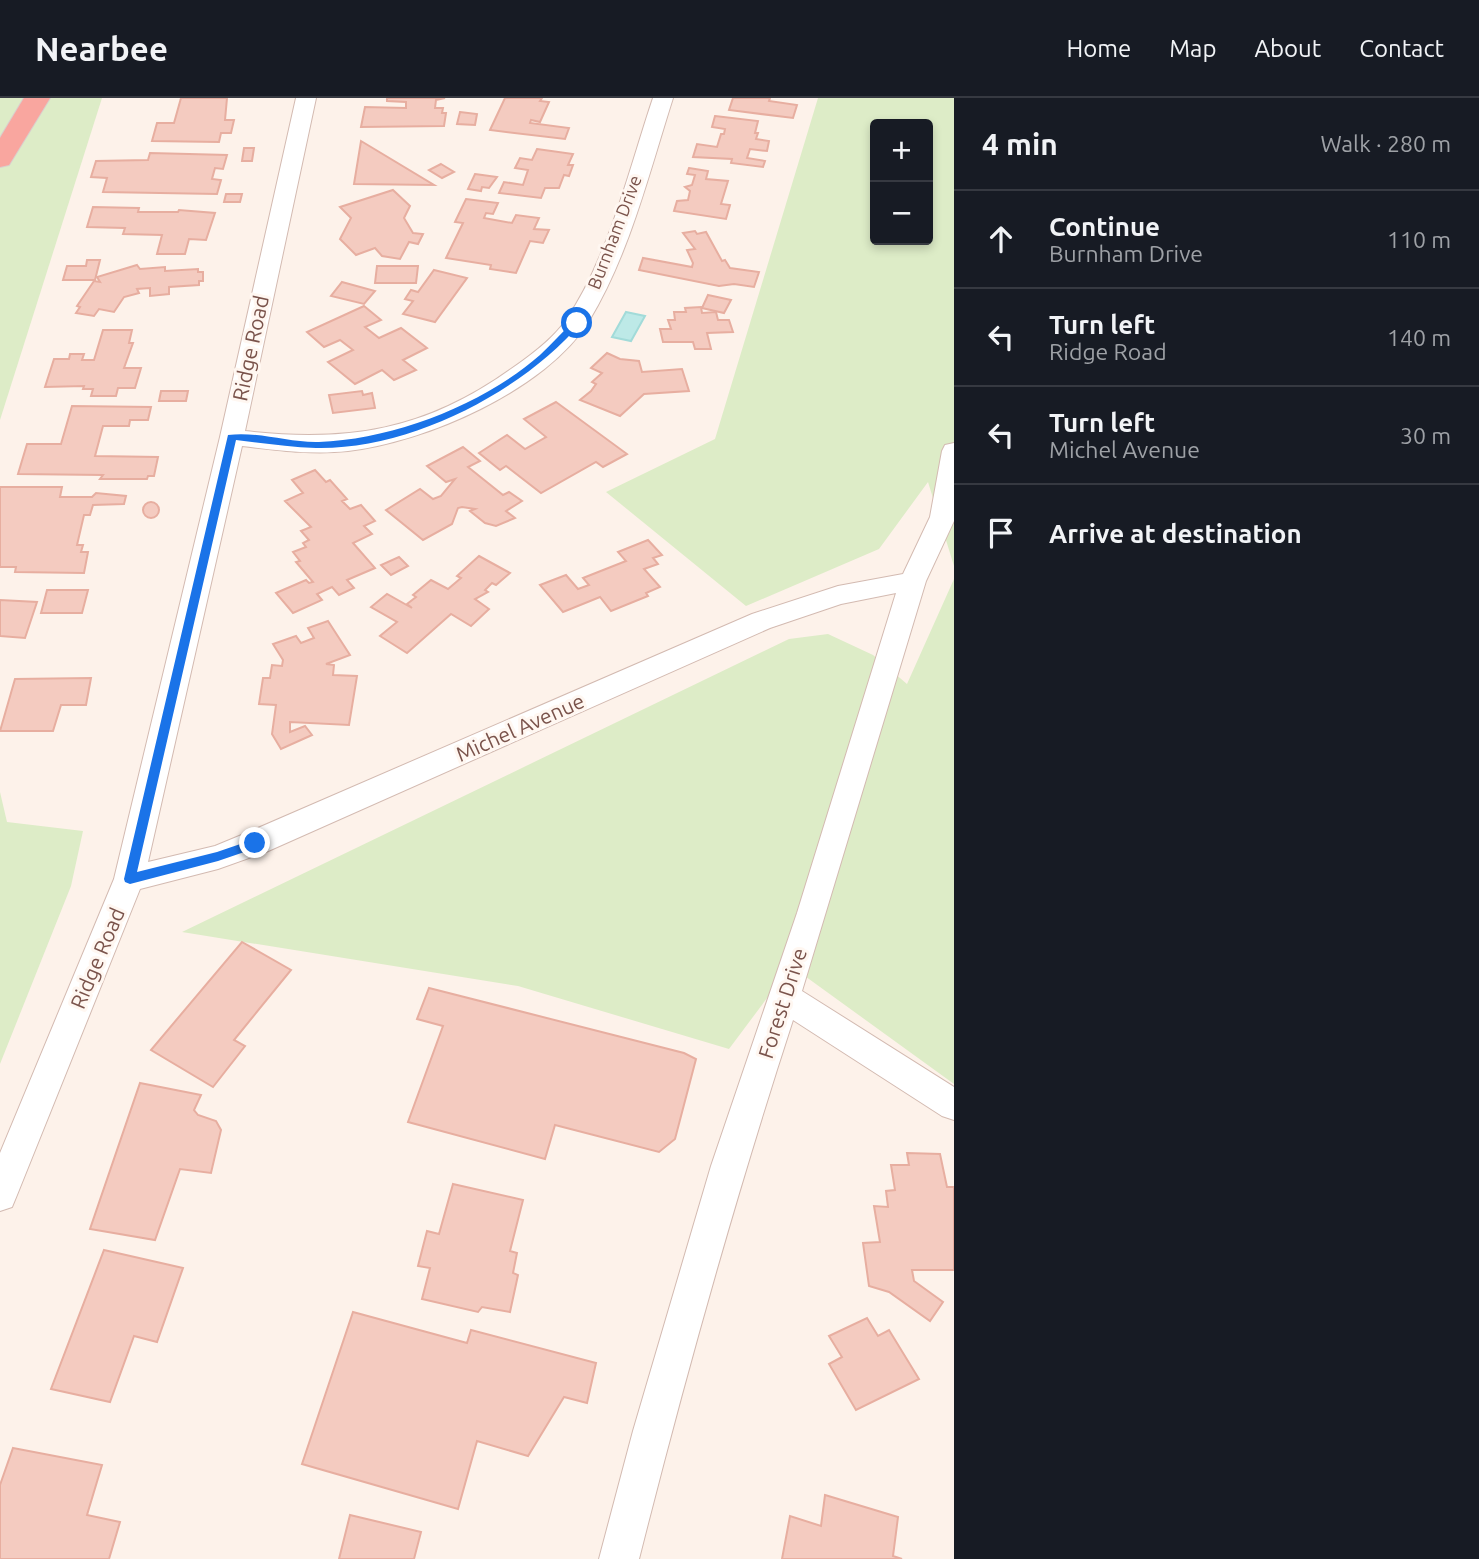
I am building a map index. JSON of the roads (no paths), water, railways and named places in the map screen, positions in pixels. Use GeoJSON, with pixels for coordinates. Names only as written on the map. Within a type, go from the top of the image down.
{"type":"FeatureCollection","features":[{"type":"Feature","properties":{"kind":"highway"},"geometry":{"type":"LineString","coordinates":[[0,159],[37,98]]}},
{"type":"Feature","properties":{"kind":"street","name":"Ridge Road"},"geometry":{"type":"LineString","coordinates":[[0,1195],[130,879],[232,437],[306,98]]}},
{"type":"Feature","properties":{"kind":"street","name":"Burnham Drive"},"geometry":{"type":"LineString","coordinates":[[232,437],[318,445],[382,437],[440,418],[496,390],[542,358],[577,323],[608,257],[663,98]]}},
{"type":"Feature","properties":{"kind":"street","name":"Forest Drive"},"geometry":{"type":"LineString","coordinates":[[619,1559],[652,1431],[728,1166],[784,997],[913,581],[943,517],[954,451]]}},
{"type":"Feature","properties":{"kind":"street","name":"Michel Avenue"},"geometry":{"type":"LineString","coordinates":[[130,879],[218,857],[255,843],[761,621],[838,595],[913,581]]}},
{"type":"Feature","properties":{"kind":"street"},"geometry":{"type":"LineString","coordinates":[[784,997],[954,1105]]}},
{"type":"Feature","properties":{"kind":"water"},"geometry":{"type":"Polygon","coordinates":[[[626,312],[645,316],[631,341],[612,337],[626,312]]]}}]}
